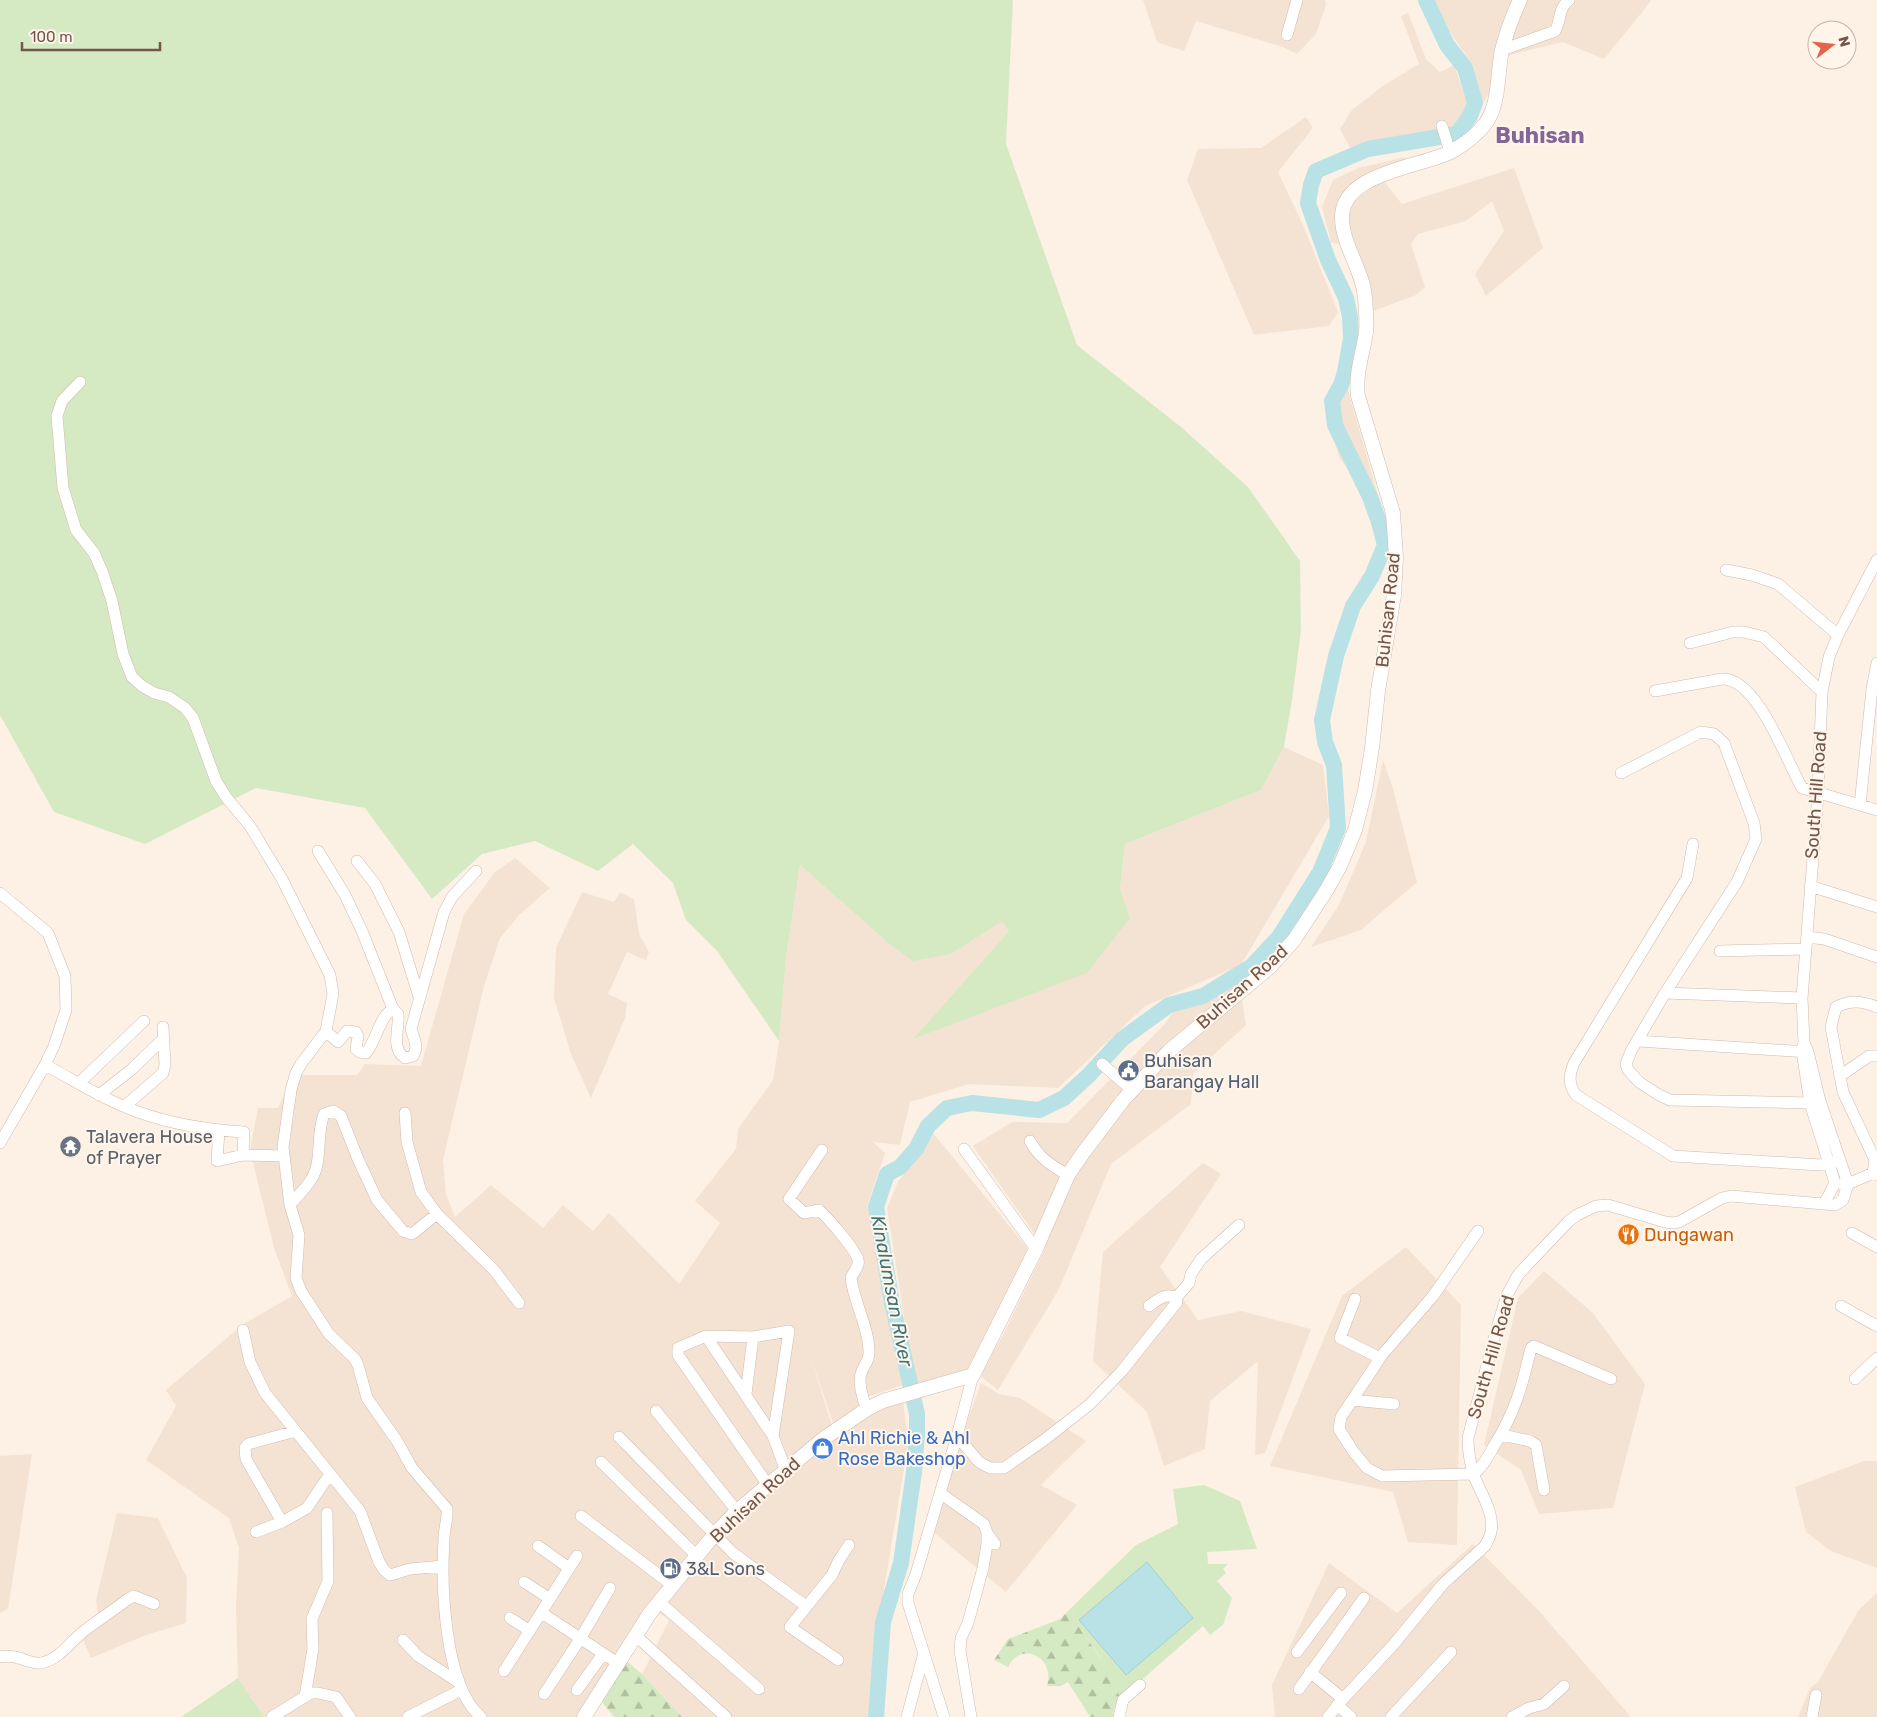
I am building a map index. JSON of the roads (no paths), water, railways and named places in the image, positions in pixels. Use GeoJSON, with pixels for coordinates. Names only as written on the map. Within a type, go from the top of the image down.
{"type":"FeatureCollection","features":[{"type":"Feature","properties":{"kind":"street"},"geometry":{"type":"LineString","coordinates":[[1287,35],[1297,0]]}},
{"type":"Feature","properties":{"kind":"street","name":"Buhisan Road"},"geometry":{"type":"LineString","coordinates":[[584,1717],[659,1602],[737,1511],[834,1430],[867,1409],[883,1401],[974,1375],[1036,1249],[1068,1176],[1083,1153],[1132,1090],[1168,1051],[1270,967],[1294,940],[1340,866],[1355,830],[1365,791],[1378,691],[1394,595],[1396,557],[1393,513],[1358,396],[1356,381],[1366,330],[1365,298],[1361,277],[1348,248],[1342,217],[1344,204],[1357,187],[1445,139],[1469,141],[1486,123],[1494,106],[1502,50],[1520,0]]}},
{"type":"Feature","properties":{"kind":"street"},"geometry":{"type":"LineString","coordinates":[[1502,50],[1555,31],[1558,25],[1560,10],[1569,0]]}},
{"type":"Feature","properties":{"kind":"street"},"geometry":{"type":"LineString","coordinates":[[80,382],[62,401],[58,416],[63,488],[76,530],[94,553],[112,601],[126,663],[132,677],[142,686],[154,693],[169,697],[185,708],[193,718],[216,781],[226,797],[250,826],[282,879],[330,976],[333,994],[326,1031],[300,1064],[296,1073],[282,1147],[290,1205],[299,1235],[296,1278],[301,1291],[330,1334],[358,1365],[367,1398],[397,1440],[412,1468],[447,1509],[448,1518],[444,1536],[443,1566],[447,1625],[460,1686],[467,1702],[481,1717]]}},
{"type":"Feature","properties":{"kind":"street","name":"South Hill Road"},"geometry":{"type":"LineString","coordinates":[[1328,1717],[1376,1664],[1443,1584],[1485,1546],[1491,1532],[1491,1515],[1474,1474],[1468,1438],[1496,1331],[1507,1295],[1518,1275],[1573,1218],[1587,1209],[1608,1205],[1672,1223],[1679,1222],[1722,1198],[1731,1196],[1824,1204],[1839,1204],[1843,1200],[1848,1184],[1834,1163],[1815,1102],[1805,1048],[1802,998],[1818,794],[1822,692],[1829,657],[1838,635],[1877,560]]}},
{"type":"Feature","properties":{"kind":"street"},"geometry":{"type":"LineString","coordinates":[[1726,570],[1752,575],[1778,584],[1838,635]]}},
{"type":"Feature","properties":{"kind":"street"},"geometry":{"type":"LineString","coordinates":[[1690,643],[1733,632],[1744,632],[1764,637],[1822,692]]}},
{"type":"Feature","properties":{"kind":"street"},"geometry":{"type":"LineString","coordinates":[[1860,805],[1872,689],[1877,664]]}},
{"type":"Feature","properties":{"kind":"street"},"geometry":{"type":"LineString","coordinates":[[1655,691],[1722,679],[1735,682],[1754,701],[1772,725],[1802,788],[1877,810]]}},
{"type":"Feature","properties":{"kind":"street"},"geometry":{"type":"LineString","coordinates":[[1621,773],[1701,732],[1714,734],[1724,743],[1754,823],[1756,839],[1737,882],[1665,993],[1628,1058],[1626,1064],[1628,1070],[1639,1082],[1670,1100],[1815,1102]]}},
{"type":"Feature","properties":{"kind":"street"},"geometry":{"type":"LineString","coordinates":[[1692,844],[1687,878],[1574,1063],[1571,1072],[1571,1088],[1576,1095],[1672,1156],[1834,1163]]}},
{"type":"Feature","properties":{"kind":"street"},"geometry":{"type":"LineString","coordinates":[[318,851],[348,902],[362,931],[393,1008],[396,1010],[399,1019],[397,1048],[400,1055],[404,1058],[413,1056],[416,1046],[412,1029],[419,997],[444,912],[452,897],[476,871]]}},
{"type":"Feature","properties":{"kind":"street"},"geometry":{"type":"LineString","coordinates":[[357,861],[375,884],[400,932],[419,997]]}},
{"type":"Feature","properties":{"kind":"street"},"geometry":{"type":"LineString","coordinates":[[1810,886],[1877,907]]}},
{"type":"Feature","properties":{"kind":"street"},"geometry":{"type":"LineString","coordinates":[[0,893],[48,933],[65,976],[66,1010],[54,1046],[45,1065],[0,1143]]}},
{"type":"Feature","properties":{"kind":"street"},"geometry":{"type":"LineString","coordinates":[[1720,950],[1806,943],[1824,939],[1877,957]]}},
{"type":"Feature","properties":{"kind":"street"},"geometry":{"type":"LineString","coordinates":[[1665,993],[1802,998]]}},
{"type":"Feature","properties":{"kind":"street"},"geometry":{"type":"LineString","coordinates":[[1824,1204],[1834,1183],[1848,1184],[1875,1174],[1875,1160],[1843,1092],[1831,1027],[1836,1007],[1849,1002],[1866,1003],[1877,1007]]}},
{"type":"Feature","properties":{"kind":"street"},"geometry":{"type":"LineString","coordinates":[[326,1031],[338,1042],[347,1031],[356,1032],[358,1036],[356,1049],[360,1052],[366,1052],[372,1046],[386,1015],[393,1008]]}},
{"type":"Feature","properties":{"kind":"street"},"geometry":{"type":"LineString","coordinates":[[79,1083],[144,1021]]}},
{"type":"Feature","properties":{"kind":"street"},"geometry":{"type":"LineString","coordinates":[[125,1106],[163,1074],[165,1065],[163,1027]]}},
{"type":"Feature","properties":{"kind":"street"},"geometry":{"type":"LineString","coordinates":[[99,1095],[131,1070],[163,1040]]}},
{"type":"Feature","properties":{"kind":"street"},"geometry":{"type":"LineString","coordinates":[[1638,1041],[1805,1048]]}},
{"type":"Feature","properties":{"kind":"street"},"geometry":{"type":"LineString","coordinates":[[1840,1076],[1869,1056],[1877,1056]]}},
{"type":"Feature","properties":{"kind":"street"},"geometry":{"type":"LineString","coordinates":[[1102,1064],[1132,1090]]}},
{"type":"Feature","properties":{"kind":"street"},"geometry":{"type":"LineString","coordinates":[[45,1065],[99,1095],[138,1112],[192,1127],[244,1132],[243,1156]]}},
{"type":"Feature","properties":{"kind":"street"},"geometry":{"type":"LineString","coordinates":[[290,1205],[308,1184],[316,1169],[320,1125],[324,1114],[333,1111],[341,1116],[377,1200],[402,1231],[412,1234],[437,1214]]}},
{"type":"Feature","properties":{"kind":"street"},"geometry":{"type":"LineString","coordinates":[[405,1113],[407,1142],[421,1192],[437,1214],[494,1270],[519,1304]]}},
{"type":"Feature","properties":{"kind":"street"},"geometry":{"type":"LineString","coordinates":[[219,1130],[217,1162],[243,1156],[284,1156]]}},
{"type":"Feature","properties":{"kind":"street"},"geometry":{"type":"LineString","coordinates":[[1030,1141],[1043,1159],[1068,1176]]}},
{"type":"Feature","properties":{"kind":"street"},"geometry":{"type":"LineString","coordinates":[[964,1149],[1036,1249]]}},
{"type":"Feature","properties":{"kind":"street"},"geometry":{"type":"LineString","coordinates":[[822,1150],[790,1199],[804,1213],[819,1210],[858,1257],[858,1265],[851,1278],[869,1352],[860,1377],[867,1409]]}},
{"type":"Feature","properties":{"kind":"street","name":"South Hill Road"},"geometry":{"type":"LineString","coordinates":[[1834,1163],[1834,1183]]}},
{"type":"Feature","properties":{"kind":"street"},"geometry":{"type":"LineString","coordinates":[[957,1436],[979,1462],[990,1468],[1004,1468],[1044,1440],[1089,1405],[1100,1394],[1175,1306],[1176,1298],[1189,1283],[1192,1274],[1202,1259],[1239,1225]]}},
{"type":"Feature","properties":{"kind":"street"},"geometry":{"type":"LineString","coordinates":[[1478,1231],[1433,1296],[1380,1358],[1341,1417],[1339,1429],[1352,1451],[1367,1468],[1382,1476],[1474,1474],[1485,1463],[1510,1418],[1523,1386],[1534,1346],[1611,1379]]}},
{"type":"Feature","properties":{"kind":"street"},"geometry":{"type":"LineString","coordinates":[[1852,1233],[1877,1247]]}},
{"type":"Feature","properties":{"kind":"street"},"geometry":{"type":"LineString","coordinates":[[1149,1306],[1163,1297],[1172,1296],[1176,1298]]}},
{"type":"Feature","properties":{"kind":"street"},"geometry":{"type":"LineString","coordinates":[[1354,1299],[1340,1338],[1380,1358]]}},
{"type":"Feature","properties":{"kind":"street"},"geometry":{"type":"LineString","coordinates":[[1841,1306],[1877,1326]]}},
{"type":"Feature","properties":{"kind":"street"},"geometry":{"type":"LineString","coordinates":[[243,1330],[250,1362],[266,1393],[360,1511],[379,1562],[386,1573],[390,1575],[410,1570],[443,1566]]}},
{"type":"Feature","properties":{"kind":"street"},"geometry":{"type":"LineString","coordinates":[[768,1485],[678,1354],[678,1348],[706,1336],[753,1338],[789,1331],[773,1436]]}},
{"type":"Feature","properties":{"kind":"street"},"geometry":{"type":"LineString","coordinates":[[706,1336],[773,1436],[786,1471]]}},
{"type":"Feature","properties":{"kind":"street"},"geometry":{"type":"LineString","coordinates":[[746,1394],[753,1338]]}},
{"type":"Feature","properties":{"kind":"street"},"geometry":{"type":"LineString","coordinates":[[1855,1379],[1877,1358]]}},
{"type":"Feature","properties":{"kind":"street"},"geometry":{"type":"LineString","coordinates":[[944,1717],[908,1603],[908,1594],[916,1574],[974,1375]]}},
{"type":"Feature","properties":{"kind":"street"},"geometry":{"type":"LineString","coordinates":[[1352,1400],[1394,1404]]}},
{"type":"Feature","properties":{"kind":"street"},"geometry":{"type":"LineString","coordinates":[[656,1411],[737,1511]]}},
{"type":"Feature","properties":{"kind":"street"},"geometry":{"type":"LineString","coordinates":[[282,1522],[246,1459],[245,1448],[248,1444],[296,1431]]}},
{"type":"Feature","properties":{"kind":"street"},"geometry":{"type":"LineString","coordinates":[[1502,1435],[1536,1444],[1544,1490]]}},
{"type":"Feature","properties":{"kind":"street"},"geometry":{"type":"LineString","coordinates":[[619,1437],[714,1536],[753,1569],[806,1606]]}},
{"type":"Feature","properties":{"kind":"street"},"geometry":{"type":"LineString","coordinates":[[601,1462],[697,1556]]}},
{"type":"Feature","properties":{"kind":"street"},"geometry":{"type":"LineString","coordinates":[[256,1532],[282,1522],[307,1508],[330,1474]]}},
{"type":"Feature","properties":{"kind":"street"},"geometry":{"type":"LineString","coordinates":[[940,1493],[984,1524],[987,1534],[983,1568],[968,1623],[961,1638],[960,1650],[971,1717]]}},
{"type":"Feature","properties":{"kind":"street"},"geometry":{"type":"LineString","coordinates":[[305,1697],[313,1649],[312,1619],[328,1581],[328,1513]]}},
{"type":"Feature","properties":{"kind":"street"},"geometry":{"type":"LineString","coordinates":[[582,1516],[672,1585]]}},
{"type":"Feature","properties":{"kind":"street"},"geometry":{"type":"LineString","coordinates":[[987,1534],[995,1544]]}},
{"type":"Feature","properties":{"kind":"street"},"geometry":{"type":"LineString","coordinates":[[838,1660],[790,1627],[832,1575],[849,1545]]}},
{"type":"Feature","properties":{"kind":"street"},"geometry":{"type":"LineString","coordinates":[[538,1546],[569,1568]]}},
{"type":"Feature","properties":{"kind":"street"},"geometry":{"type":"LineString","coordinates":[[504,1671],[577,1556]]}},
{"type":"Feature","properties":{"kind":"street"},"geometry":{"type":"LineString","coordinates":[[524,1582],[550,1599]]}},
{"type":"Feature","properties":{"kind":"street"},"geometry":{"type":"LineString","coordinates":[[544,1694],[610,1588]]}},
{"type":"Feature","properties":{"kind":"street"},"geometry":{"type":"LineString","coordinates":[[1297,1652],[1341,1593]]}},
{"type":"Feature","properties":{"kind":"street"},"geometry":{"type":"LineString","coordinates":[[0,1657],[9,1655],[38,1664],[45,1662],[67,1648],[83,1632],[128,1599],[134,1596],[154,1604]]}},
{"type":"Feature","properties":{"kind":"street"},"geometry":{"type":"LineString","coordinates":[[1299,1689],[1364,1598]]}},
{"type":"Feature","properties":{"kind":"street"},"geometry":{"type":"LineString","coordinates":[[659,1602],[759,1689]]}},
{"type":"Feature","properties":{"kind":"street"},"geometry":{"type":"LineString","coordinates":[[542,1613],[619,1664]]}},
{"type":"Feature","properties":{"kind":"street"},"geometry":{"type":"LineString","coordinates":[[510,1618],[530,1631]]}},
{"type":"Feature","properties":{"kind":"street"},"geometry":{"type":"LineString","coordinates":[[1313,1633],[1329,1646]]}},
{"type":"Feature","properties":{"kind":"street"},"geometry":{"type":"LineString","coordinates":[[636,1636],[726,1717]]}},
{"type":"Feature","properties":{"kind":"street"},"geometry":{"type":"LineString","coordinates":[[403,1640],[418,1656],[460,1686]]}},
{"type":"Feature","properties":{"kind":"street"},"geometry":{"type":"LineString","coordinates":[[1391,1717],[1451,1652]]}},
{"type":"Feature","properties":{"kind":"street"},"geometry":{"type":"LineString","coordinates":[[577,1690],[603,1654]]}},
{"type":"Feature","properties":{"kind":"street"},"geometry":{"type":"LineString","coordinates":[[907,1717],[924,1654]]}},
{"type":"Feature","properties":{"kind":"street"},"geometry":{"type":"LineString","coordinates":[[1310,1672],[1340,1702],[1351,1717]]}},
{"type":"Feature","properties":{"kind":"street"},"geometry":{"type":"LineString","coordinates":[[408,1717],[460,1686]]}},
{"type":"Feature","properties":{"kind":"street"},"geometry":{"type":"LineString","coordinates":[[1119,1717],[1124,1700],[1140,1686]]}},
{"type":"Feature","properties":{"kind":"street"},"geometry":{"type":"LineString","coordinates":[[1512,1717],[1529,1708],[1544,1704],[1564,1686]]}},
{"type":"Feature","properties":{"kind":"street"},"geometry":{"type":"LineString","coordinates":[[272,1717],[305,1697],[318,1693],[336,1697],[350,1717]]}},
{"type":"Feature","properties":{"kind":"street"},"geometry":{"type":"LineString","coordinates":[[1812,1717],[1816,1695]]}},
{"type":"Feature","properties":{"kind":"water"},"geometry":{"type":"Polygon","coordinates":[[[1147,1562],[1193,1618],[1126,1675],[1079,1620],[1147,1562]]]}},
{"type":"Feature","properties":{"kind":"waterway","name":"Kinalumsan River"},"geometry":{"type":"LineString","coordinates":[[876,1717],[883,1622],[901,1563],[914,1472],[917,1435],[917,1414],[892,1303],[876,1207],[887,1174],[900,1167],[916,1149],[928,1126],[947,1108],[972,1103],[1039,1110],[1064,1098],[1089,1075],[1122,1039],[1169,1005],[1203,996],[1252,966],[1279,937],[1320,872],[1338,828],[1334,765],[1325,742],[1322,720],[1336,656],[1353,606],[1372,576],[1385,545],[1370,497],[1335,425],[1332,401],[1341,385],[1345,372],[1351,339],[1350,317],[1346,298],[1328,260],[1308,203],[1316,171],[1368,149],[1457,134],[1470,116],[1475,103],[1465,68],[1447,45],[1426,0]]}},
{"type":"Feature","properties":{"kind":"place","name":"Buhisan Barangay Hall"},"geometry":{"type":"Point","coordinates":[1128,1071]}},
{"type":"Feature","properties":{"kind":"place","name":"Talavera House of Prayer"},"geometry":{"type":"Point","coordinates":[70,1147]}},
{"type":"Feature","properties":{"kind":"place","name":"Dungawan"},"geometry":{"type":"Point","coordinates":[1628,1235]}},
{"type":"Feature","properties":{"kind":"place","name":"Ahl Richie & Ahl Rose Bakeshop"},"geometry":{"type":"Point","coordinates":[822,1448]}},
{"type":"Feature","properties":{"kind":"place","name":"3&L Sons"},"geometry":{"type":"Point","coordinates":[670,1569]}},
{"type":"Feature","properties":{"kind":"district","name":"Buhisan"},"geometry":{"type":"Point","coordinates":[1540,135]}}]}
